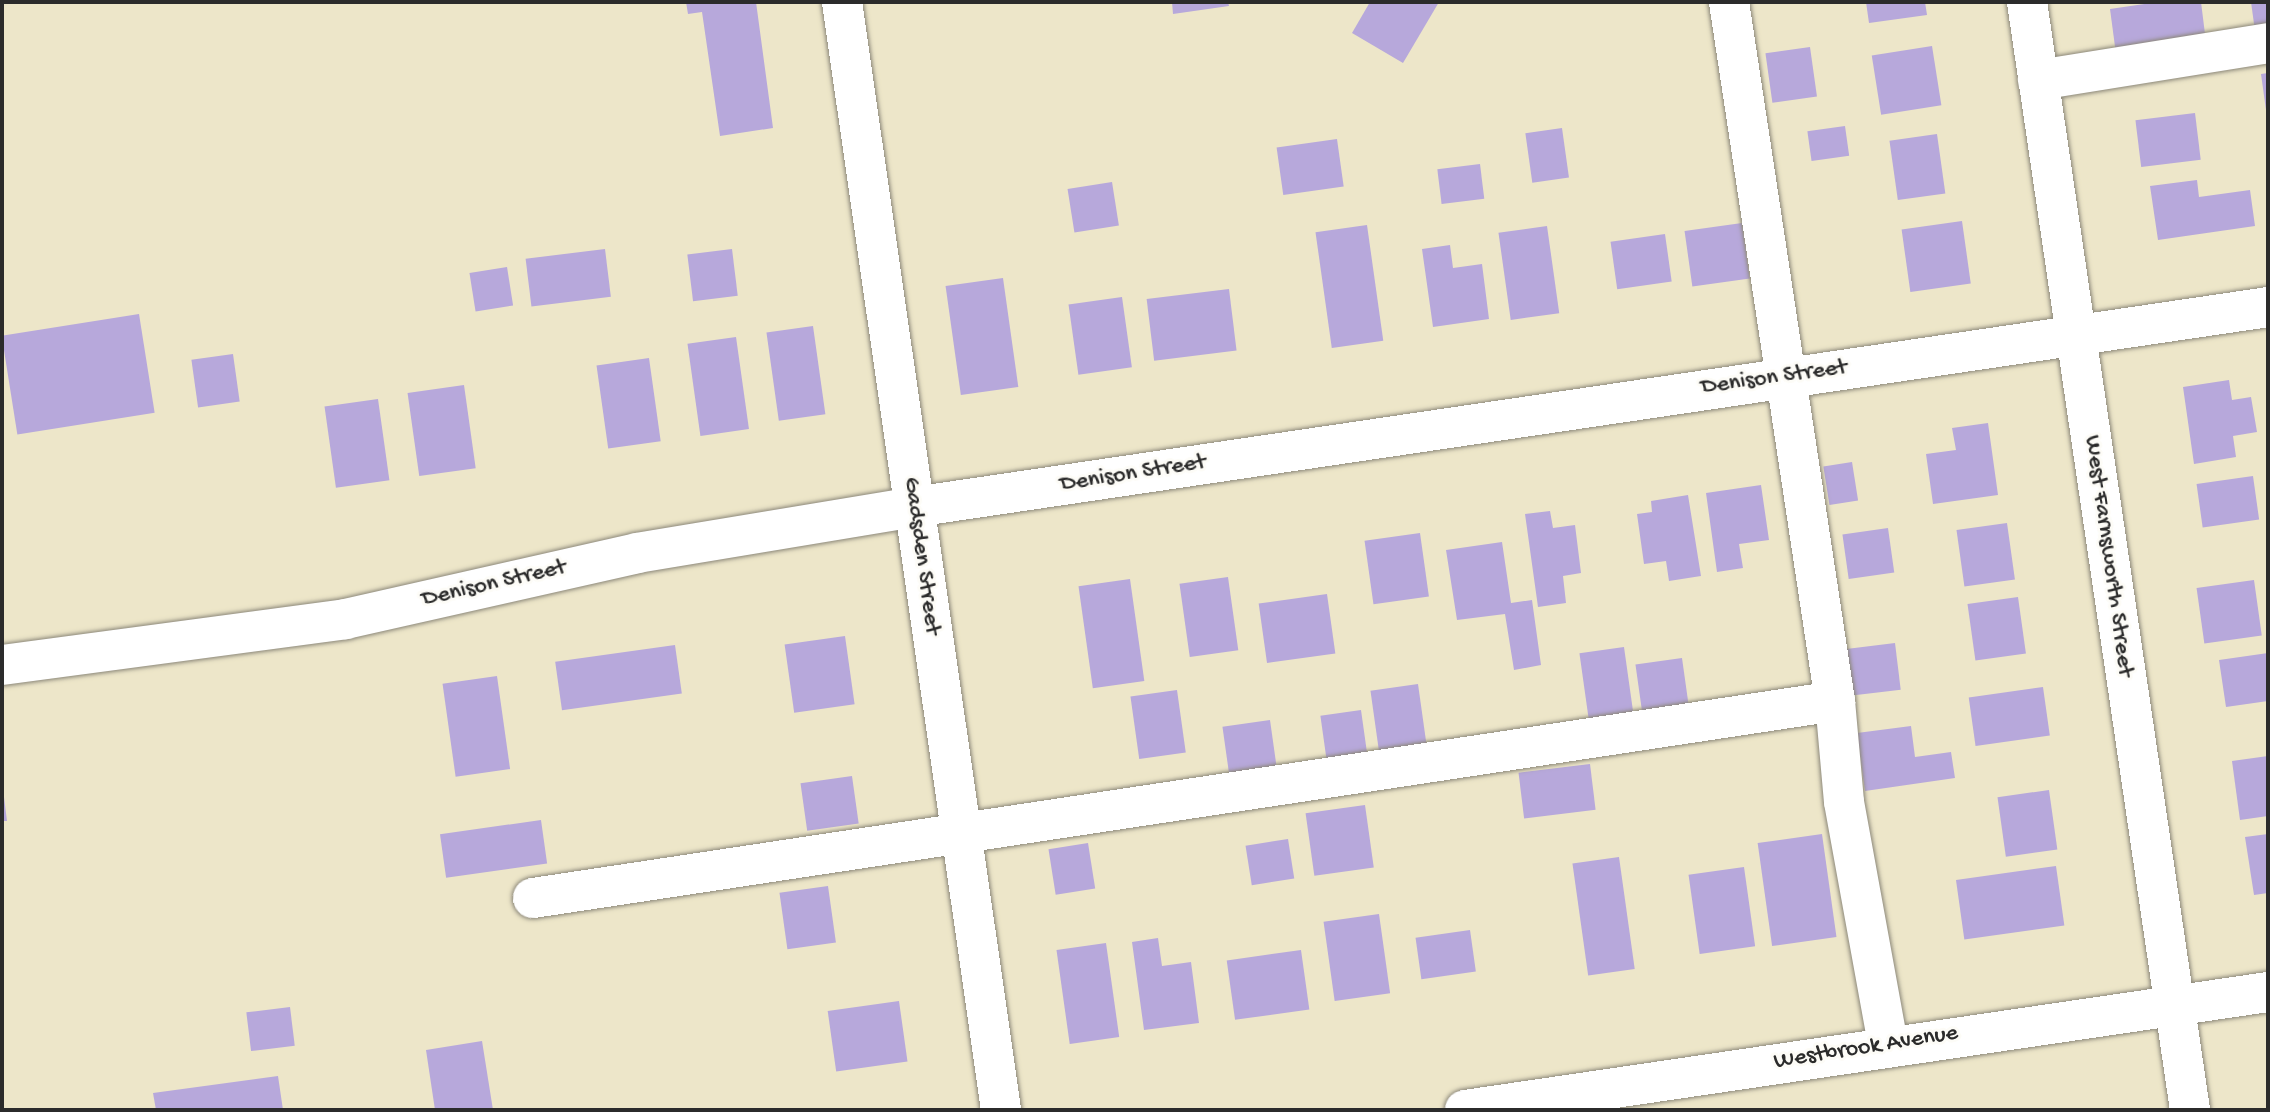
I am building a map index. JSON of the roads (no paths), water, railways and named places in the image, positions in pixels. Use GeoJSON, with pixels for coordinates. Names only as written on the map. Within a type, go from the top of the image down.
{"type":"FeatureCollection","features":[{"type":"Feature","properties":{"kind":"street","name":"Gadsden Street"},"geometry":{"type":"LineString","coordinates":[[842,2],[1001,1110]]}},
{"type":"Feature","properties":{"kind":"street"},"geometry":{"type":"LineString","coordinates":[[1729,2],[1835,701],[1844,802],[1888,1045]]}},
{"type":"Feature","properties":{"kind":"street","name":"West Farnsworth Street"},"geometry":{"type":"LineString","coordinates":[[2027,2],[2190,1110]]}},
{"type":"Feature","properties":{"kind":"street"},"geometry":{"type":"LineString","coordinates":[[2038,80],[2268,43]]}},
{"type":"Feature","properties":{"kind":"street","name":"Denison Street"},"geometry":{"type":"LineString","coordinates":[[2,665],[345,619],[637,553],[914,507],[2268,307]]}},
{"type":"Feature","properties":{"kind":"street"},"geometry":{"type":"LineString","coordinates":[[533,898],[960,830],[1835,701]]}},
{"type":"Feature","properties":{"kind":"street","name":"Westbrook Avenue"},"geometry":{"type":"LineString","coordinates":[[1465,1110],[1888,1045],[2268,992]]}}]}
